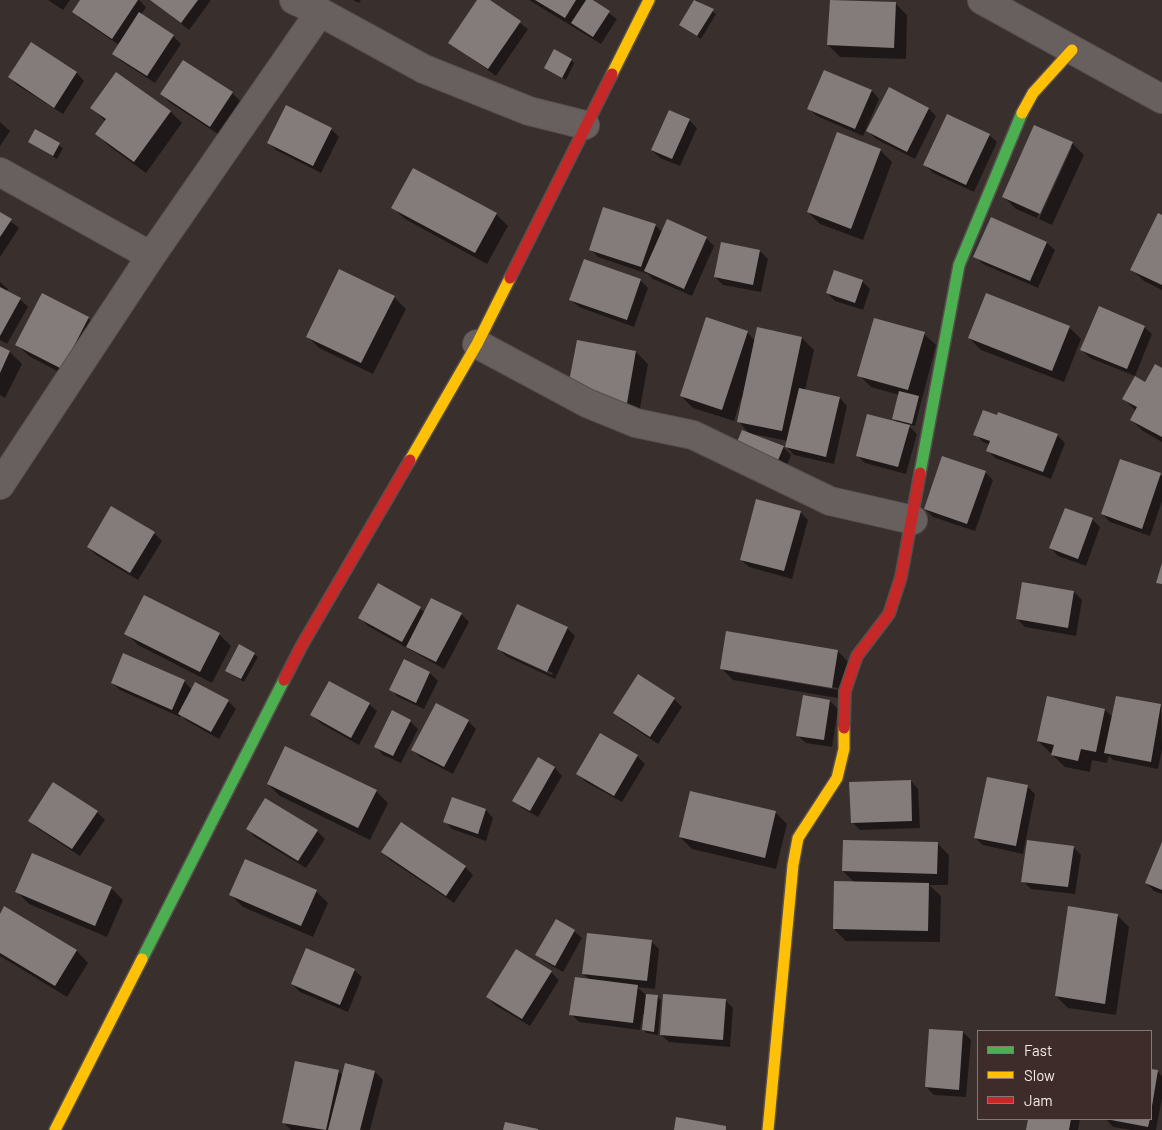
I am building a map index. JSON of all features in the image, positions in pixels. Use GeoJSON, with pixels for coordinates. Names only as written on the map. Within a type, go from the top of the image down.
{"type":"FeatureCollection","features":[{"type":"Feature","properties":{"kind":"street"},"geometry":{"type":"LineString","coordinates":[[294,0],[320,12],[424,69],[529,111],[585,125]]}},
{"type":"Feature","properties":{"kind":"street"},"geometry":{"type":"LineString","coordinates":[[55,1130],[302,645],[477,344],[649,0]]}},
{"type":"Feature","properties":{"kind":"street"},"geometry":{"type":"LineString","coordinates":[[982,0],[1162,99]]}},
{"type":"Feature","properties":{"kind":"street"},"geometry":{"type":"LineString","coordinates":[[0,485],[151,256],[320,12]]}},
{"type":"Feature","properties":{"kind":"street"},"geometry":{"type":"LineString","coordinates":[[768,1130],[793,865],[798,838],[837,778],[844,749],[844,691],[857,656],[889,614],[901,577],[959,265],[1018,120],[1033,93],[1072,50]]}},
{"type":"Feature","properties":{"kind":"street"},"geometry":{"type":"LineString","coordinates":[[0,172],[151,256]]}},
{"type":"Feature","properties":{"kind":"street"},"geometry":{"type":"LineString","coordinates":[[477,344],[587,403],[636,423],[693,435],[830,501],[913,520]]}},
{"type":"Feature","properties":{"kind":"building"},"geometry":{"type":"Polygon","coordinates":[[[80,0],[138,0],[112,39],[72,12],[80,0]]]}},
{"type":"Feature","properties":{"kind":"building"},"geometry":{"type":"Polygon","coordinates":[[[150,0],[198,0],[181,23],[150,0]]]}},
{"type":"Feature","properties":{"kind":"building"},"geometry":{"type":"Polygon","coordinates":[[[477,0],[490,0],[521,21],[488,69],[448,43],[477,0]]]}},
{"type":"Feature","properties":{"kind":"building"},"geometry":{"type":"Polygon","coordinates":[[[535,0],[576,0],[565,18],[535,0]]]}},
{"type":"Feature","properties":{"kind":"building"},"geometry":{"type":"Polygon","coordinates":[[[586,0],[593,0],[610,11],[593,37],[571,23],[586,0]]]}},
{"type":"Feature","properties":{"kind":"building"},"geometry":{"type":"Polygon","coordinates":[[[694,0],[714,9],[697,36],[679,25],[694,0]]]}},
{"type":"Feature","properties":{"kind":"building"},"geometry":{"type":"Polygon","coordinates":[[[830,0],[896,2],[894,48],[827,45],[830,0]]]}},
{"type":"Feature","properties":{"kind":"building"},"geometry":{"type":"Polygon","coordinates":[[[139,12],[174,35],[147,76],[112,54],[139,12]]]}},
{"type":"Feature","properties":{"kind":"building"},"geometry":{"type":"Polygon","coordinates":[[[31,42],[77,72],[54,108],[8,77],[31,42]]]}},
{"type":"Feature","properties":{"kind":"building"},"geometry":{"type":"Polygon","coordinates":[[[554,49],[572,59],[562,78],[544,68],[554,49]]]}},
{"type":"Feature","properties":{"kind":"building"},"geometry":{"type":"Polygon","coordinates":[[[183,60],[233,92],[210,127],[160,94],[183,60]]]}},
{"type":"Feature","properties":{"kind":"building"},"geometry":{"type":"Polygon","coordinates":[[[824,70],[872,90],[855,129],[807,109],[824,70]]]}},
{"type":"Feature","properties":{"kind":"building"},"geometry":{"type":"Polygon","coordinates":[[[116,72],[171,111],[134,162],[95,134],[106,119],[90,108],[116,72]]]}},
{"type":"Feature","properties":{"kind":"building"},"geometry":{"type":"Polygon","coordinates":[[[889,87],[929,108],[907,152],[866,131],[889,87]]]}},
{"type":"Feature","properties":{"kind":"building"},"geometry":{"type":"Polygon","coordinates":[[[286,105],[332,128],[313,166],[267,143],[286,105]]]}},
{"type":"Feature","properties":{"kind":"building"},"geometry":{"type":"Polygon","coordinates":[[[669,110],[690,119],[672,159],[651,150],[669,110]]]}},
{"type":"Feature","properties":{"kind":"building"},"geometry":{"type":"Polygon","coordinates":[[[947,114],[990,134],[966,185],[923,165],[947,114]]]}},
{"type":"Feature","properties":{"kind":"building"},"geometry":{"type":"Polygon","coordinates":[[[1034,125],[1073,142],[1040,214],[1002,197],[1034,125]]]}},
{"type":"Feature","properties":{"kind":"building"},"geometry":{"type":"Polygon","coordinates":[[[35,129],[60,143],[53,156],[28,142],[35,129]]]}},
{"type":"Feature","properties":{"kind":"building"},"geometry":{"type":"Polygon","coordinates":[[[837,132],[881,149],[851,229],[807,212],[837,132]]]}},
{"type":"Feature","properties":{"kind":"building"},"geometry":{"type":"Polygon","coordinates":[[[413,168],[497,213],[475,253],[391,208],[413,168]]]}},
{"type":"Feature","properties":{"kind":"building"},"geometry":{"type":"Polygon","coordinates":[[[603,207],[656,224],[641,267],[589,250],[603,207]]]}},
{"type":"Feature","properties":{"kind":"building"},"geometry":{"type":"Polygon","coordinates":[[[0,212],[12,219],[0,237],[0,212]]]}},
{"type":"Feature","properties":{"kind":"building"},"geometry":{"type":"Polygon","coordinates":[[[1158,213],[1162,215],[1162,285],[1130,270],[1158,213]]]}},
{"type":"Feature","properties":{"kind":"building"},"geometry":{"type":"Polygon","coordinates":[[[991,217],[1047,242],[1030,281],[973,257],[991,217]]]}},
{"type":"Feature","properties":{"kind":"building"},"geometry":{"type":"Polygon","coordinates":[[[667,219],[707,237],[684,289],[644,271],[667,219]]]}},
{"type":"Feature","properties":{"kind":"building"},"geometry":{"type":"Polygon","coordinates":[[[721,242],[760,250],[753,285],[714,277],[721,242]]]}},
{"type":"Feature","properties":{"kind":"building"},"geometry":{"type":"Polygon","coordinates":[[[584,259],[641,279],[627,320],[569,300],[584,259]]]}},
{"type":"Feature","properties":{"kind":"building"},"geometry":{"type":"Polygon","coordinates":[[[339,269],[395,296],[361,363],[306,337],[339,269]]]}},
{"type":"Feature","properties":{"kind":"building"},"geometry":{"type":"Polygon","coordinates":[[[834,270],[863,280],[855,303],[826,293],[834,270]]]}},
{"type":"Feature","properties":{"kind":"building"},"geometry":{"type":"Polygon","coordinates":[[[0,287],[21,298],[0,336],[0,287]]]}},
{"type":"Feature","properties":{"kind":"building"},"geometry":{"type":"Polygon","coordinates":[[[42,293],[89,317],[62,369],[15,345],[42,293]]]}},
{"type":"Feature","properties":{"kind":"building"},"geometry":{"type":"Polygon","coordinates":[[[986,293],[1070,326],[1052,371],[968,338],[986,293]]]}},
{"type":"Feature","properties":{"kind":"building"},"geometry":{"type":"Polygon","coordinates":[[[1099,306],[1145,326],[1127,369],[1080,350],[1099,306]]]}},
{"type":"Feature","properties":{"kind":"building"},"geometry":{"type":"Polygon","coordinates":[[[706,317],[748,331],[722,410],[680,396],[706,317]]]}},
{"type":"Feature","properties":{"kind":"building"},"geometry":{"type":"Polygon","coordinates":[[[874,318],[925,332],[908,390],[857,376],[874,318]]]}},
{"type":"Feature","properties":{"kind":"building"},"geometry":{"type":"Polygon","coordinates":[[[757,327],[802,337],[782,431],[737,422],[757,327]]]}},
{"type":"Feature","properties":{"kind":"building"},"geometry":{"type":"Polygon","coordinates":[[[577,340],[636,351],[627,403],[567,392],[577,340]]]}},
{"type":"Feature","properties":{"kind":"building"},"geometry":{"type":"Polygon","coordinates":[[[0,346],[10,351],[0,373],[0,346]]]}},
{"type":"Feature","properties":{"kind":"building"},"geometry":{"type":"Polygon","coordinates":[[[1155,364],[1162,368],[1162,437],[1130,420],[1137,407],[1122,399],[1135,376],[1145,382],[1155,364]]]}},
{"type":"Feature","properties":{"kind":"building"},"geometry":{"type":"Polygon","coordinates":[[[799,388],[840,397],[826,457],[785,447],[799,388]]]}},
{"type":"Feature","properties":{"kind":"building"},"geometry":{"type":"Polygon","coordinates":[[[899,391],[919,396],[912,424],[892,419],[899,391]]]}},
{"type":"Feature","properties":{"kind":"building"},"geometry":{"type":"Polygon","coordinates":[[[983,410],[997,415],[998,412],[1058,434],[1043,472],[986,451],[990,441],[973,435],[983,410]]]}},
{"type":"Feature","properties":{"kind":"building"},"geometry":{"type":"Polygon","coordinates":[[[867,414],[910,425],[898,467],[856,456],[867,414]]]}},
{"type":"Feature","properties":{"kind":"building"},"geometry":{"type":"Polygon","coordinates":[[[742,430],[784,446],[776,465],[734,449],[742,430]]]}},
{"type":"Feature","properties":{"kind":"building"},"geometry":{"type":"Polygon","coordinates":[[[942,456],[986,471],[967,524],[924,509],[942,456]]]}},
{"type":"Feature","properties":{"kind":"building"},"geometry":{"type":"Polygon","coordinates":[[[1120,459],[1161,473],[1142,529],[1101,514],[1120,459]]]}},
{"type":"Feature","properties":{"kind":"building"},"geometry":{"type":"Polygon","coordinates":[[[756,499],[801,511],[784,571],[740,560],[756,499]]]}},
{"type":"Feature","properties":{"kind":"building"},"geometry":{"type":"Polygon","coordinates":[[[111,506],[155,532],[130,573],[87,547],[111,506]]]}},
{"type":"Feature","properties":{"kind":"building"},"geometry":{"type":"Polygon","coordinates":[[[1065,508],[1093,518],[1078,559],[1049,548],[1065,508]]]}},
{"type":"Feature","properties":{"kind":"building"},"geometry":{"type":"Polygon","coordinates":[[[1162,563],[1162,584],[1156,583],[1162,563]]]}},
{"type":"Feature","properties":{"kind":"building"},"geometry":{"type":"Polygon","coordinates":[[[1022,582],[1074,591],[1068,628],[1016,619],[1022,582]]]}},
{"type":"Feature","properties":{"kind":"building"},"geometry":{"type":"Polygon","coordinates":[[[378,583],[421,607],[402,642],[358,618],[378,583]]]}},
{"type":"Feature","properties":{"kind":"building"},"geometry":{"type":"Polygon","coordinates":[[[144,595],[220,633],[200,672],[124,634],[144,595]]]}},
{"type":"Feature","properties":{"kind":"building"},"geometry":{"type":"Polygon","coordinates":[[[431,598],[462,613],[436,662],[406,647],[431,598]]]}},
{"type":"Feature","properties":{"kind":"building"},"geometry":{"type":"Polygon","coordinates":[[[517,604],[568,627],[547,672],[497,649],[517,604]]]}},
{"type":"Feature","properties":{"kind":"building"},"geometry":{"type":"Polygon","coordinates":[[[726,631],[838,650],[832,688],[720,669],[726,631]]]}},
{"type":"Feature","properties":{"kind":"building"},"geometry":{"type":"Polygon","coordinates":[[[239,644],[255,653],[241,679],[225,671],[239,644]]]}},
{"type":"Feature","properties":{"kind":"building"},"geometry":{"type":"Polygon","coordinates":[[[123,653],[185,680],[172,710],[111,683],[123,653]]]}},
{"type":"Feature","properties":{"kind":"building"},"geometry":{"type":"Polygon","coordinates":[[[404,659],[430,672],[416,703],[389,690],[404,659]]]}},
{"type":"Feature","properties":{"kind":"building"},"geometry":{"type":"Polygon","coordinates":[[[638,674],[675,698],[650,737],[613,713],[638,674]]]}},
{"type":"Feature","properties":{"kind":"building"},"geometry":{"type":"Polygon","coordinates":[[[329,681],[370,703],[351,738],[310,715],[329,681]]]}},
{"type":"Feature","properties":{"kind":"building"},"geometry":{"type":"Polygon","coordinates":[[[195,682],[229,700],[211,732],[178,714],[195,682]]]}},
{"type":"Feature","properties":{"kind":"building"},"geometry":{"type":"Polygon","coordinates":[[[803,695],[830,700],[824,740],[796,736],[803,695]]]}},
{"type":"Feature","properties":{"kind":"building"},"geometry":{"type":"Polygon","coordinates":[[[1047,696],[1105,709],[1096,752],[1081,749],[1078,761],[1051,755],[1054,745],[1037,741],[1047,696]]]}},
{"type":"Feature","properties":{"kind":"building"},"geometry":{"type":"Polygon","coordinates":[[[1116,696],[1161,704],[1151,762],[1104,753],[1116,696]]]}},
{"type":"Feature","properties":{"kind":"building"},"geometry":{"type":"Polygon","coordinates":[[[436,703],[469,720],[444,767],[411,750],[436,703]]]}},
{"type":"Feature","properties":{"kind":"building"},"geometry":{"type":"Polygon","coordinates":[[[392,710],[411,720],[393,756],[374,747],[392,710]]]}},
{"type":"Feature","properties":{"kind":"building"},"geometry":{"type":"Polygon","coordinates":[[[600,733],[638,755],[614,796],[576,774],[600,733]]]}},
{"type":"Feature","properties":{"kind":"building"},"geometry":{"type":"Polygon","coordinates":[[[285,746],[377,790],[358,828],[267,784],[285,746]]]}},
{"type":"Feature","properties":{"kind":"building"},"geometry":{"type":"Polygon","coordinates":[[[538,757],[555,767],[530,811],[512,801],[538,757]]]}},
{"type":"Feature","properties":{"kind":"building"},"geometry":{"type":"Polygon","coordinates":[[[987,777],[1028,785],[1016,846],[974,838],[987,777]]]}},
{"type":"Feature","properties":{"kind":"building"},"geometry":{"type":"Polygon","coordinates":[[[911,780],[912,821],[851,823],[849,782],[911,780]]]}},
{"type":"Feature","properties":{"kind":"building"},"geometry":{"type":"Polygon","coordinates":[[[53,782],[98,811],[72,849],[28,821],[53,782]]]}},
{"type":"Feature","properties":{"kind":"building"},"geometry":{"type":"Polygon","coordinates":[[[690,791],[776,811],[765,858],[679,837],[690,791]]]}},
{"type":"Feature","properties":{"kind":"building"},"geometry":{"type":"Polygon","coordinates":[[[452,797],[486,809],[478,834],[443,822],[452,797]]]}},
{"type":"Feature","properties":{"kind":"building"},"geometry":{"type":"Polygon","coordinates":[[[265,798],[318,830],[298,861],[246,829],[265,798]]]}},
{"type":"Feature","properties":{"kind":"building"},"geometry":{"type":"Polygon","coordinates":[[[401,822],[466,866],[446,896],[381,852],[401,822]]]}},
{"type":"Feature","properties":{"kind":"building"},"geometry":{"type":"Polygon","coordinates":[[[843,840],[938,842],[937,874],[842,871],[843,840]]]}},
{"type":"Feature","properties":{"kind":"building"},"geometry":{"type":"Polygon","coordinates":[[[1027,840],[1074,846],[1068,887],[1021,882],[1027,840]]]}},
{"type":"Feature","properties":{"kind":"building"},"geometry":{"type":"Polygon","coordinates":[[[1162,842],[1162,890],[1145,883],[1162,842]]]}},
{"type":"Feature","properties":{"kind":"building"},"geometry":{"type":"Polygon","coordinates":[[[32,853],[112,887],[95,926],[15,892],[32,853]]]}},
{"type":"Feature","properties":{"kind":"building"},"geometry":{"type":"Polygon","coordinates":[[[245,859],[317,890],[301,926],[229,895],[245,859]]]}},
{"type":"Feature","properties":{"kind":"building"},"geometry":{"type":"Polygon","coordinates":[[[834,881],[929,883],[928,931],[833,929],[834,881]]]}},
{"type":"Feature","properties":{"kind":"building"},"geometry":{"type":"Polygon","coordinates":[[[4,906],[77,950],[55,986],[0,953],[0,914],[4,906]]]}},
{"type":"Feature","properties":{"kind":"building"},"geometry":{"type":"Polygon","coordinates":[[[1068,906],[1118,914],[1105,1004],[1055,996],[1068,906]]]}},
{"type":"Feature","properties":{"kind":"building"},"geometry":{"type":"Polygon","coordinates":[[[556,919],[575,930],[555,966],[535,955],[556,919]]]}},
{"type":"Feature","properties":{"kind":"building"},"geometry":{"type":"Polygon","coordinates":[[[587,933],[652,940],[647,981],[582,974],[587,933]]]}},
{"type":"Feature","properties":{"kind":"building"},"geometry":{"type":"Polygon","coordinates":[[[306,948],[355,969],[340,1005],[291,984],[306,948]]]}},
{"type":"Feature","properties":{"kind":"building"},"geometry":{"type":"Polygon","coordinates":[[[516,949],[552,971],[522,1019],[486,997],[516,949]]]}},
{"type":"Feature","properties":{"kind":"building"},"geometry":{"type":"Polygon","coordinates":[[[575,977],[638,985],[633,1023],[569,1015],[575,977]]]}},
{"type":"Feature","properties":{"kind":"building"},"geometry":{"type":"Polygon","coordinates":[[[646,994],[658,995],[654,1032],[642,1030],[646,994]]]}},
{"type":"Feature","properties":{"kind":"building"},"geometry":{"type":"Polygon","coordinates":[[[663,994],[726,999],[723,1040],[660,1035],[663,994]]]}},
{"type":"Feature","properties":{"kind":"building"},"geometry":{"type":"Polygon","coordinates":[[[929,1029],[963,1031],[959,1090],[925,1087],[929,1029]]]}},
{"type":"Feature","properties":{"kind":"building"},"geometry":{"type":"Polygon","coordinates":[[[295,1061],[339,1070],[326,1130],[282,1123],[295,1061]]]}},
{"type":"Feature","properties":{"kind":"building"},"geometry":{"type":"Polygon","coordinates":[[[345,1063],[375,1071],[360,1130],[328,1130],[345,1063]]]}},
{"type":"Feature","properties":{"kind":"building"},"geometry":{"type":"Polygon","coordinates":[[[1152,1069],[1158,1070],[1152,1106],[1152,1069]]]}},
{"type":"Feature","properties":{"kind":"building"},"geometry":{"type":"Polygon","coordinates":[[[676,1117],[726,1126],[726,1130],[674,1130],[676,1117]]]}},
{"type":"Feature","properties":{"kind":"building"},"geometry":{"type":"Polygon","coordinates":[[[1028,1120],[1071,1120],[1069,1130],[1026,1130],[1028,1120]]]}},
{"type":"Feature","properties":{"kind":"building"},"geometry":{"type":"Polygon","coordinates":[[[1111,1120],[1150,1120],[1148,1127],[1111,1120]]]}},
{"type":"Feature","properties":{"kind":"building"},"geometry":{"type":"Polygon","coordinates":[[[505,1122],[538,1129],[538,1130],[503,1130],[505,1122]]]}},
{"type":"Feature","properties":{"kind":"traffic: fast"},"geometry":{"type":"LineString","coordinates":[[920,473],[959,265],[1022,113]]}},
{"type":"Feature","properties":{"kind":"traffic: fast"},"geometry":{"type":"LineString","coordinates":[[142,959],[284,680]]}},
{"type":"Feature","properties":{"kind":"traffic: slow"},"geometry":{"type":"LineString","coordinates":[[612,74],[649,0]]}},
{"type":"Feature","properties":{"kind":"traffic: slow"},"geometry":{"type":"LineString","coordinates":[[1022,113],[1033,93],[1072,50]]}},
{"type":"Feature","properties":{"kind":"traffic: slow"},"geometry":{"type":"LineString","coordinates":[[410,460],[477,344],[510,278]]}},
{"type":"Feature","properties":{"kind":"traffic: slow"},"geometry":{"type":"LineString","coordinates":[[768,1130],[793,865],[798,838],[837,778],[844,749],[844,728]]}},
{"type":"Feature","properties":{"kind":"traffic: slow"},"geometry":{"type":"LineString","coordinates":[[55,1130],[142,959]]}},
{"type":"Feature","properties":{"kind":"traffic: jam"},"geometry":{"type":"LineString","coordinates":[[510,278],[612,74]]}},
{"type":"Feature","properties":{"kind":"traffic: jam"},"geometry":{"type":"LineString","coordinates":[[284,680],[302,645],[410,460]]}},
{"type":"Feature","properties":{"kind":"traffic: jam"},"geometry":{"type":"LineString","coordinates":[[844,728],[845,691],[857,656],[889,614],[901,577],[920,473]]}}]}
